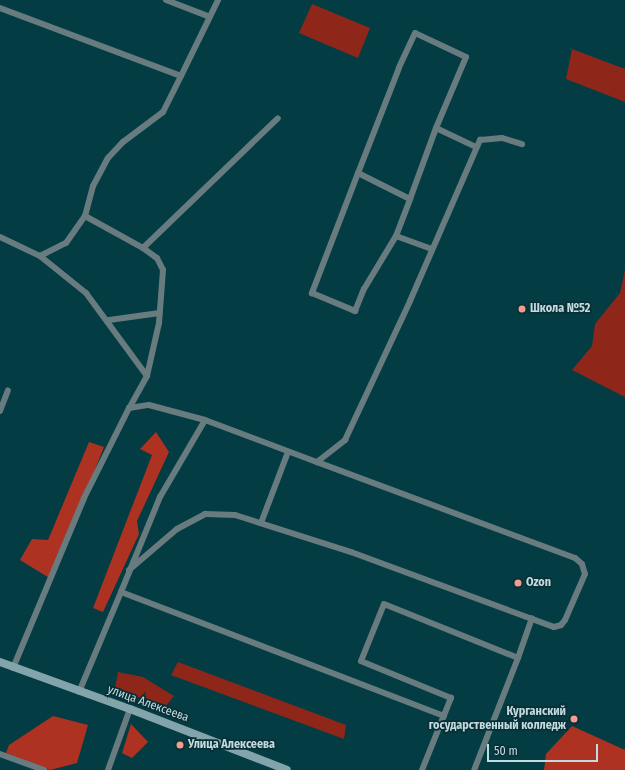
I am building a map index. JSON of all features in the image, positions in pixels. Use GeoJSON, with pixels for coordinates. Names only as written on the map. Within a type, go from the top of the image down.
{"type":"FeatureCollection","features":[{"type":"Feature","properties":{"kind":"street","name":"улица Алексеева"},"geometry":{"type":"LineString","coordinates":[[0,662],[79,692],[130,709],[287,770]]}},
{"type":"Feature","properties":{"kind":"lane"},"geometry":{"type":"LineString","coordinates":[[166,0],[210,17]]}},
{"type":"Feature","properties":{"kind":"lane"},"geometry":{"type":"LineString","coordinates":[[40,256],[66,243],[85,216],[93,186],[108,158],[123,142],[163,112],[218,0]]}},
{"type":"Feature","properties":{"kind":"lane"},"geometry":{"type":"LineString","coordinates":[[0,8],[182,76]]}},
{"type":"Feature","properties":{"kind":"lane"},"geometry":{"type":"LineString","coordinates":[[415,33],[466,56],[436,128],[396,236],[364,290],[355,311],[312,293],[358,173],[398,68],[415,33]]}},
{"type":"Feature","properties":{"kind":"lane"},"geometry":{"type":"LineString","coordinates":[[143,248],[278,118]]}},
{"type":"Feature","properties":{"kind":"lane"},"geometry":{"type":"LineString","coordinates":[[436,128],[476,146]]}},
{"type":"Feature","properties":{"kind":"lane"},"geometry":{"type":"LineString","coordinates":[[317,462],[344,440],[432,249],[476,146],[480,140],[502,138],[522,144]]}},
{"type":"Feature","properties":{"kind":"lane"},"geometry":{"type":"LineString","coordinates":[[358,173],[410,199]]}},
{"type":"Feature","properties":{"kind":"lane"},"geometry":{"type":"LineString","coordinates":[[13,668],[84,498],[129,408],[147,376],[160,313],[164,270],[157,258],[143,248],[85,216]]}},
{"type":"Feature","properties":{"kind":"lane"},"geometry":{"type":"LineString","coordinates":[[396,236],[432,249]]}},
{"type":"Feature","properties":{"kind":"lane"},"geometry":{"type":"LineString","coordinates":[[0,237],[40,256],[86,293],[109,320],[147,376]]}},
{"type":"Feature","properties":{"kind":"lane"},"geometry":{"type":"LineString","coordinates":[[109,320],[160,313]]}},
{"type":"Feature","properties":{"kind":"lane"},"geometry":{"type":"LineString","coordinates":[[0,411],[8,390]]}},
{"type":"Feature","properties":{"kind":"lane"},"geometry":{"type":"LineString","coordinates":[[129,408],[149,405],[204,420],[574,558],[582,564],[585,574],[561,626],[554,627],[351,552],[235,515],[206,514],[177,529],[129,570]]}},
{"type":"Feature","properties":{"kind":"lane"},"geometry":{"type":"LineString","coordinates":[[79,692],[160,497],[204,420]]}},
{"type":"Feature","properties":{"kind":"lane"},"geometry":{"type":"LineString","coordinates":[[261,523],[288,452]]}},
{"type":"Feature","properties":{"kind":"lane"},"geometry":{"type":"LineString","coordinates":[[121,592],[444,716]]}},
{"type":"Feature","properties":{"kind":"lane"},"geometry":{"type":"LineString","coordinates":[[422,770],[451,698],[361,661],[384,604],[518,658]]}},
{"type":"Feature","properties":{"kind":"lane"},"geometry":{"type":"LineString","coordinates":[[474,770],[532,618]]}},
{"type":"Feature","properties":{"kind":"lane"},"geometry":{"type":"LineString","coordinates":[[108,770],[130,709]]}},
{"type":"Feature","properties":{"kind":"lane"},"geometry":{"type":"LineString","coordinates":[[0,754],[44,770]]}},
{"type":"Feature","properties":{"kind":"shaded area"},"geometry":{"type":"Polygon","coordinates":[[[312,4],[370,28],[358,58],[299,33],[312,4]]]}},
{"type":"Feature","properties":{"kind":"shaded area"},"geometry":{"type":"Polygon","coordinates":[[[572,49],[625,69],[625,102],[566,79],[572,49]]]}},
{"type":"Feature","properties":{"kind":"shaded area"},"geometry":{"type":"Polygon","coordinates":[[[625,270],[625,397],[572,370],[592,346],[595,324],[620,293],[625,270]]]}},
{"type":"Feature","properties":{"kind":"shaded area"},"geometry":{"type":"Polygon","coordinates":[[[156,432],[169,452],[137,521],[139,534],[103,612],[93,608],[152,455],[140,449],[156,432]]]}},
{"type":"Feature","properties":{"kind":"shaded area"},"geometry":{"type":"Polygon","coordinates":[[[89,442],[104,447],[51,579],[20,560],[32,539],[48,540],[89,442]]]}},
{"type":"Feature","properties":{"kind":"shaded area"},"geometry":{"type":"Polygon","coordinates":[[[178,662],[346,725],[344,739],[171,675],[178,662]]]}},
{"type":"Feature","properties":{"kind":"shaded area"},"geometry":{"type":"Polygon","coordinates":[[[118,672],[143,677],[174,696],[165,707],[115,688],[118,672]]]}},
{"type":"Feature","properties":{"kind":"shaded area"},"geometry":{"type":"Polygon","coordinates":[[[53,716],[88,725],[77,763],[50,770],[6,753],[9,745],[53,716]]]}},
{"type":"Feature","properties":{"kind":"shaded area"},"geometry":{"type":"Polygon","coordinates":[[[131,724],[148,742],[132,758],[122,753],[131,724]]]}},
{"type":"Feature","properties":{"kind":"shaded area"},"geometry":{"type":"Polygon","coordinates":[[[572,726],[625,750],[625,770],[544,770],[546,754],[572,726]]]}},
{"type":"Feature","properties":{"kind":"place","name":"Школа №52"},"geometry":{"type":"Point","coordinates":[522,309]}},
{"type":"Feature","properties":{"kind":"place","name":"Ozon"},"geometry":{"type":"Point","coordinates":[518,583]}},
{"type":"Feature","properties":{"kind":"place","name":"Курганский государственный колледж"},"geometry":{"type":"Point","coordinates":[574,719]}},
{"type":"Feature","properties":{"kind":"place","name":"Улица Алексеева"},"geometry":{"type":"Point","coordinates":[180,745]}}]}
